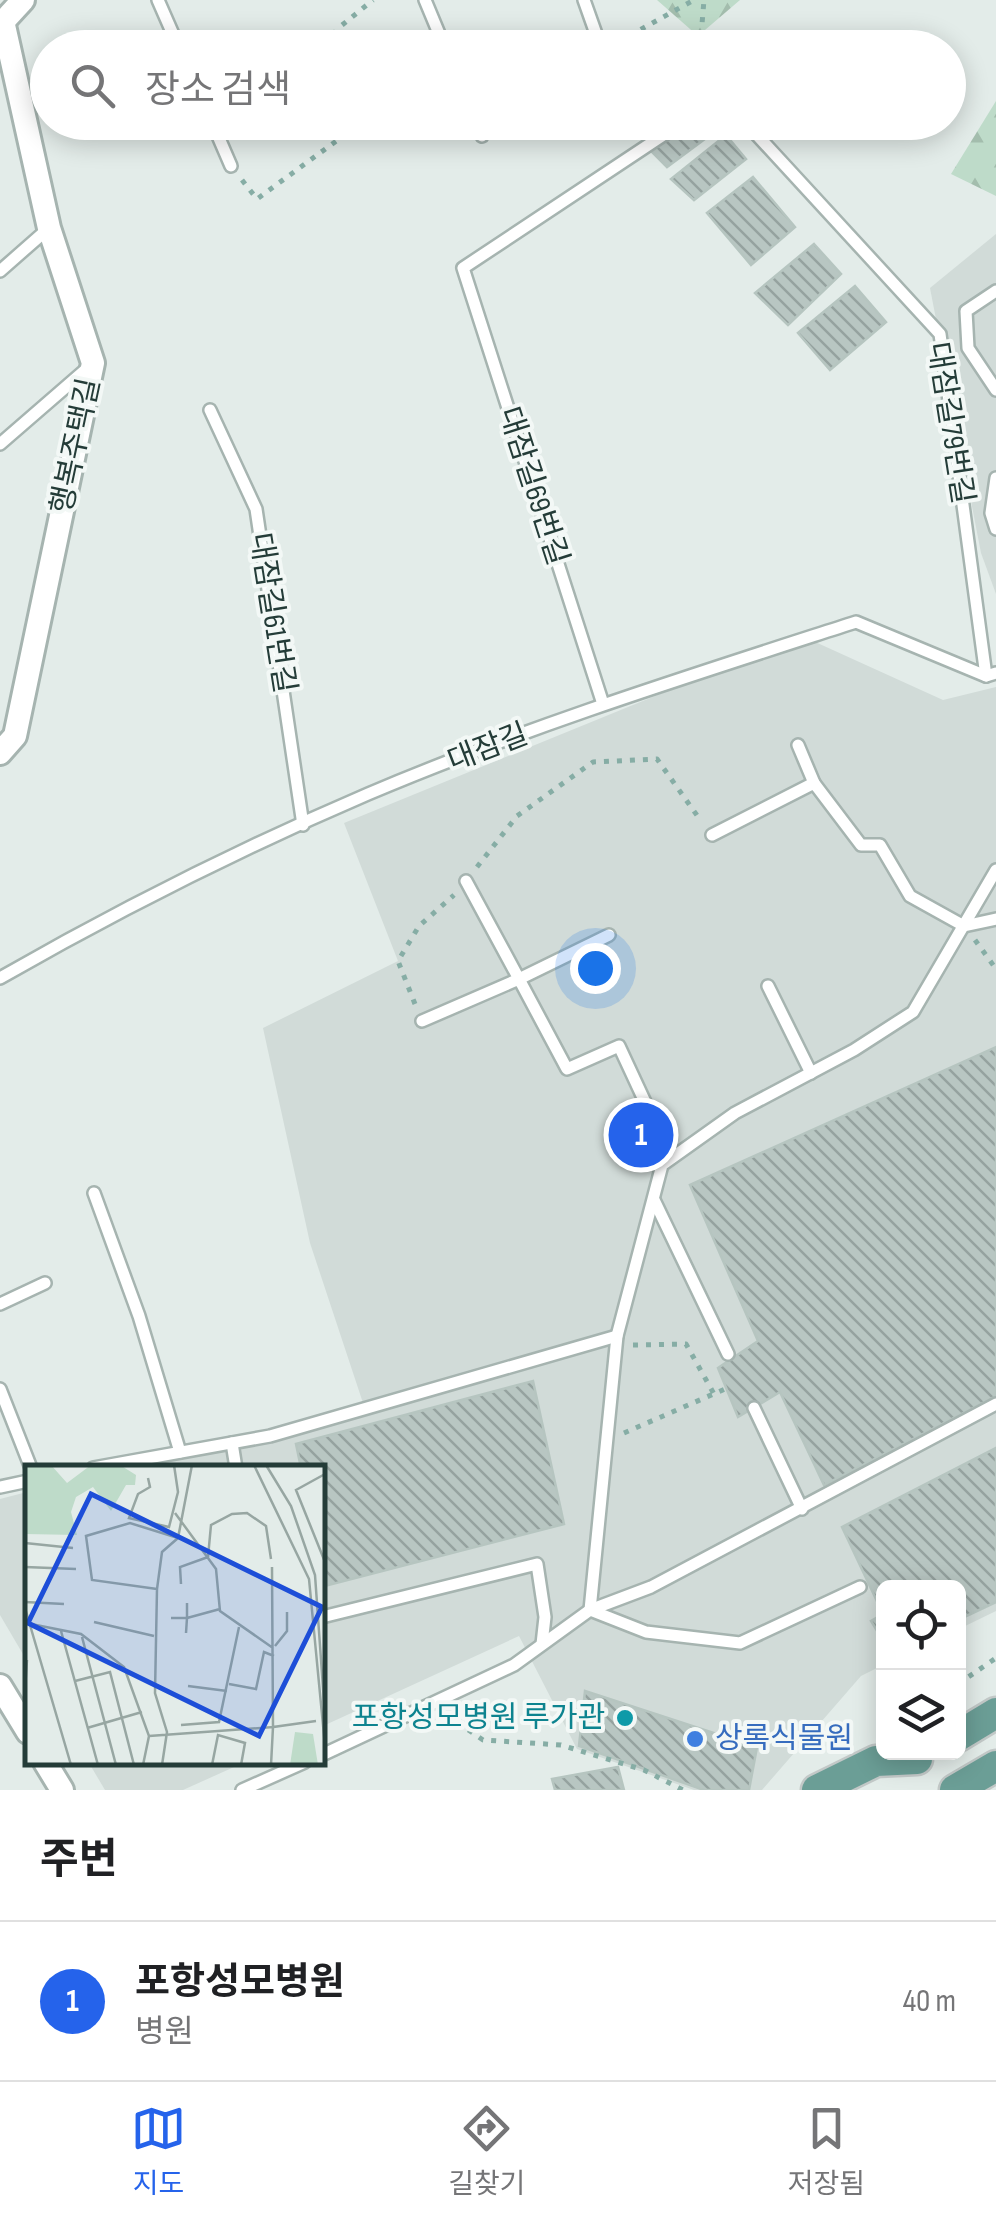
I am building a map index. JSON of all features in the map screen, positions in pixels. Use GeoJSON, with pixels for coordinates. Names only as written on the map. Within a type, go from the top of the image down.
{"type":"FeatureCollection","features":[{"type":"Feature","properties":{"kind":"main road"},"geometry":{"type":"LineString","coordinates":[[966,1731],[996,1713]]}},
{"type":"Feature","properties":{"kind":"main road"},"geometry":{"type":"LineString","coordinates":[[817,1790],[876,1762],[891,1760]]}},
{"type":"Feature","properties":{"kind":"main road"},"geometry":{"type":"LineString","coordinates":[[863,1790],[915,1760]]}},
{"type":"Feature","properties":{"kind":"main road"},"geometry":{"type":"LineString","coordinates":[[955,1790],[996,1766]]}},
{"type":"Feature","properties":{"kind":"street"},"geometry":{"type":"LineString","coordinates":[[2,23],[23,0]]}},
{"type":"Feature","properties":{"kind":"street","name":"행복주택길"},"geometry":{"type":"LineString","coordinates":[[2,23],[49,228],[93,363],[5,736]]}},
{"type":"Feature","properties":{"kind":"street"},"geometry":{"type":"LineString","coordinates":[[0,1686],[25,1727]]}},
{"type":"Feature","properties":{"kind":"street"},"geometry":{"type":"LineString","coordinates":[[48,1765],[62,1790]]}},
{"type":"Feature","properties":{"kind":"lane"},"geometry":{"type":"LineString","coordinates":[[158,0],[171,30]]}},
{"type":"Feature","properties":{"kind":"lane"},"geometry":{"type":"LineString","coordinates":[[425,0],[438,30]]}},
{"type":"Feature","properties":{"kind":"lane"},"geometry":{"type":"LineString","coordinates":[[584,0],[597,30]]}},
{"type":"Feature","properties":{"kind":"lane"},"geometry":{"type":"LineString","coordinates":[[220,140],[231,166]]}},
{"type":"Feature","properties":{"kind":"lane","name":"대잠길69번길"},"geometry":{"type":"LineString","coordinates":[[603,704],[463,268],[656,140]]}},
{"type":"Feature","properties":{"kind":"lane","name":"대잠길79번길"},"geometry":{"type":"LineString","coordinates":[[762,140],[940,334],[991,675]]}},
{"type":"Feature","properties":{"kind":"lane"},"geometry":{"type":"LineString","coordinates":[[0,271],[49,228]]}},
{"type":"Feature","properties":{"kind":"lane"},"geometry":{"type":"LineString","coordinates":[[996,291],[966,310],[968,348],[996,390]]}},
{"type":"Feature","properties":{"kind":"lane"},"geometry":{"type":"LineString","coordinates":[[0,444],[93,363]]}},
{"type":"Feature","properties":{"kind":"lane","name":"대잠길61번길"},"geometry":{"type":"LineString","coordinates":[[210,410],[256,509],[303,824]]}},
{"type":"Feature","properties":{"kind":"lane"},"geometry":{"type":"LineString","coordinates":[[996,478],[991,513],[996,529]]}},
{"type":"Feature","properties":{"kind":"lane","name":"대잠길"},"geometry":{"type":"LineString","coordinates":[[0,978],[123,908],[368,794],[603,704],[856,622],[991,675]]}},
{"type":"Feature","properties":{"kind":"lane"},"geometry":{"type":"LineString","coordinates":[[798,746],[814,783],[861,845],[880,844],[910,896],[964,926],[996,918]]}},
{"type":"Feature","properties":{"kind":"lane"},"geometry":{"type":"LineString","coordinates":[[712,836],[814,783]]}},
{"type":"Feature","properties":{"kind":"lane"},"geometry":{"type":"LineString","coordinates":[[590,1610],[616,1343],[662,1165],[735,1113],[913,1012],[996,870]]}},
{"type":"Feature","properties":{"kind":"lane"},"geometry":{"type":"LineString","coordinates":[[466,881],[567,1069],[620,1046],[672,1158]]}},
{"type":"Feature","properties":{"kind":"lane"},"geometry":{"type":"LineString","coordinates":[[422,1021],[609,935]]}},
{"type":"Feature","properties":{"kind":"lane"},"geometry":{"type":"LineString","coordinates":[[768,986],[811,1073]]}},
{"type":"Feature","properties":{"kind":"lane"},"geometry":{"type":"LineString","coordinates":[[94,1193],[139,1316],[180,1452]]}},
{"type":"Feature","properties":{"kind":"lane"},"geometry":{"type":"LineString","coordinates":[[654,1200],[728,1354]]}},
{"type":"Feature","properties":{"kind":"lane"},"geometry":{"type":"LineString","coordinates":[[0,1304],[45,1283]]}},
{"type":"Feature","properties":{"kind":"lane"},"geometry":{"type":"LineString","coordinates":[[109,1465],[232,1443],[616,1343]]}},
{"type":"Feature","properties":{"kind":"lane"},"geometry":{"type":"LineString","coordinates":[[0,1389],[30,1465]]}},
{"type":"Feature","properties":{"kind":"lane"},"geometry":{"type":"LineString","coordinates":[[325,1754],[514,1665],[590,1610],[652,1587],[996,1404]]}},
{"type":"Feature","properties":{"kind":"lane"},"geometry":{"type":"LineString","coordinates":[[754,1408],[802,1509]]}},
{"type":"Feature","properties":{"kind":"lane"},"geometry":{"type":"LineString","coordinates":[[232,1443],[236,1465]]}},
{"type":"Feature","properties":{"kind":"lane"},"geometry":{"type":"LineString","coordinates":[[0,1486],[25,1482]]}},
{"type":"Feature","properties":{"kind":"lane"},"geometry":{"type":"LineString","coordinates":[[325,1616],[537,1564],[544,1617],[542,1644]]}},
{"type":"Feature","properties":{"kind":"lane"},"geometry":{"type":"LineString","coordinates":[[590,1610],[646,1632],[740,1643],[860,1586]]}},
{"type":"Feature","properties":{"kind":"lane"},"geometry":{"type":"LineString","coordinates":[[242,1790],[298,1765]]}},
{"type":"Feature","properties":{"kind":"path"},"geometry":{"type":"LineString","coordinates":[[336,30],[373,0]]}},
{"type":"Feature","properties":{"kind":"path"},"geometry":{"type":"LineString","coordinates":[[638,30],[694,0]]}},
{"type":"Feature","properties":{"kind":"path"},"geometry":{"type":"LineString","coordinates":[[702,30],[704,0]]}},
{"type":"Feature","properties":{"kind":"path"},"geometry":{"type":"LineString","coordinates":[[231,166],[257,199],[338,140]]}},
{"type":"Feature","properties":{"kind":"path"},"geometry":{"type":"LineString","coordinates":[[422,1021],[398,962],[419,926],[466,881],[518,816],[593,762],[657,759],[712,836]]}},
{"type":"Feature","properties":{"kind":"path"},"geometry":{"type":"LineString","coordinates":[[964,926],[996,968]]}},
{"type":"Feature","properties":{"kind":"path"},"geometry":{"type":"LineString","coordinates":[[616,1343],[686,1344],[714,1394]]}},
{"type":"Feature","properties":{"kind":"path"},"geometry":{"type":"LineString","coordinates":[[607,1440],[725,1390]]}},
{"type":"Feature","properties":{"kind":"path"},"geometry":{"type":"LineString","coordinates":[[966,1679],[996,1658]]}},
{"type":"Feature","properties":{"kind":"path"},"geometry":{"type":"LineString","coordinates":[[432,1704],[483,1740],[561,1746],[644,1770],[683,1790]]}},
{"type":"Feature","properties":{"kind":"shaded area"},"geometry":{"type":"Polygon","coordinates":[[[996,234],[996,594],[981,553],[930,288],[996,234]]]}},
{"type":"Feature","properties":{"kind":"shaded area"},"geometry":{"type":"Polygon","coordinates":[[[802,636],[943,700],[996,687],[996,1611],[966,1626],[966,1580],[876,1580],[876,1668],[861,1676],[762,1790],[694,1790],[577,1749],[519,1636],[325,1725],[325,1465],[140,1465],[365,1409],[310,1243],[263,1028],[398,961],[344,823],[802,636]]]}},
{"type":"Feature","properties":{"kind":"shaded area"},"geometry":{"type":"Polygon","coordinates":[[[25,1493],[25,1658],[0,1615],[0,1499],[25,1493]]]}},
{"type":"Feature","properties":{"kind":"shaded area"},"geometry":{"type":"Polygon","coordinates":[[[90,1765],[239,1765],[183,1790],[105,1790],[90,1765]]]}},
{"type":"Feature","properties":{"kind":"green space"},"geometry":{"type":"Polygon","coordinates":[[[657,0],[740,0],[705,30],[691,30],[657,0]]]}},
{"type":"Feature","properties":{"kind":"green space"},"geometry":{"type":"Polygon","coordinates":[[[996,101],[996,196],[951,174],[996,101]]]}},
{"type":"Feature","properties":{"kind":"building"},"geometry":{"type":"Polygon","coordinates":[[[664,140],[703,140],[667,167],[650,150],[664,140]]]}},
{"type":"Feature","properties":{"kind":"building"},"geometry":{"type":"Polygon","coordinates":[[[720,140],[730,140],[746,159],[694,200],[671,179],[720,140]]]}},
{"type":"Feature","properties":{"kind":"building"},"geometry":{"type":"Polygon","coordinates":[[[753,177],[795,227],[751,265],[707,213],[753,177]]]}},
{"type":"Feature","properties":{"kind":"building"},"geometry":{"type":"Polygon","coordinates":[[[814,244],[841,274],[788,325],[755,293],[814,244]]]}},
{"type":"Feature","properties":{"kind":"building"},"geometry":{"type":"Polygon","coordinates":[[[855,286],[886,322],[830,370],[798,333],[855,286]]]}},
{"type":"Feature","properties":{"kind":"building"},"geometry":{"type":"Polygon","coordinates":[[[996,1047],[996,1396],[824,1485],[780,1392],[738,1417],[718,1368],[758,1341],[690,1185],[996,1047]]]}},
{"type":"Feature","properties":{"kind":"building"},"geometry":{"type":"Polygon","coordinates":[[[533,1381],[564,1524],[325,1586],[325,1465],[300,1465],[296,1444],[533,1381]]]}},
{"type":"Feature","properties":{"kind":"building"},"geometry":{"type":"Polygon","coordinates":[[[996,1448],[996,1602],[966,1616],[966,1580],[876,1580],[876,1599],[842,1527],[996,1448]]]}},
{"type":"Feature","properties":{"kind":"building","name":"포항성모병원 루가관"},"geometry":{"type":"Polygon","coordinates":[[[585,1691],[757,1747],[749,1790],[704,1790],[579,1746],[585,1691]]]}},
{"type":"Feature","properties":{"kind":"building"},"geometry":{"type":"Polygon","coordinates":[[[618,1767],[624,1790],[555,1790],[552,1779],[618,1767]]]}},
{"type":"Feature","properties":{"kind":"place","name":"포항성모병원"},"geometry":{"type":"Point","coordinates":[641,1135]}},
{"type":"Feature","properties":{"kind":"place","name":"포항성모병원 루가관"},"geometry":{"type":"Point","coordinates":[625,1718]}},
{"type":"Feature","properties":{"kind":"place","name":"상록식물원"},"geometry":{"type":"Point","coordinates":[695,1739]}}]}
